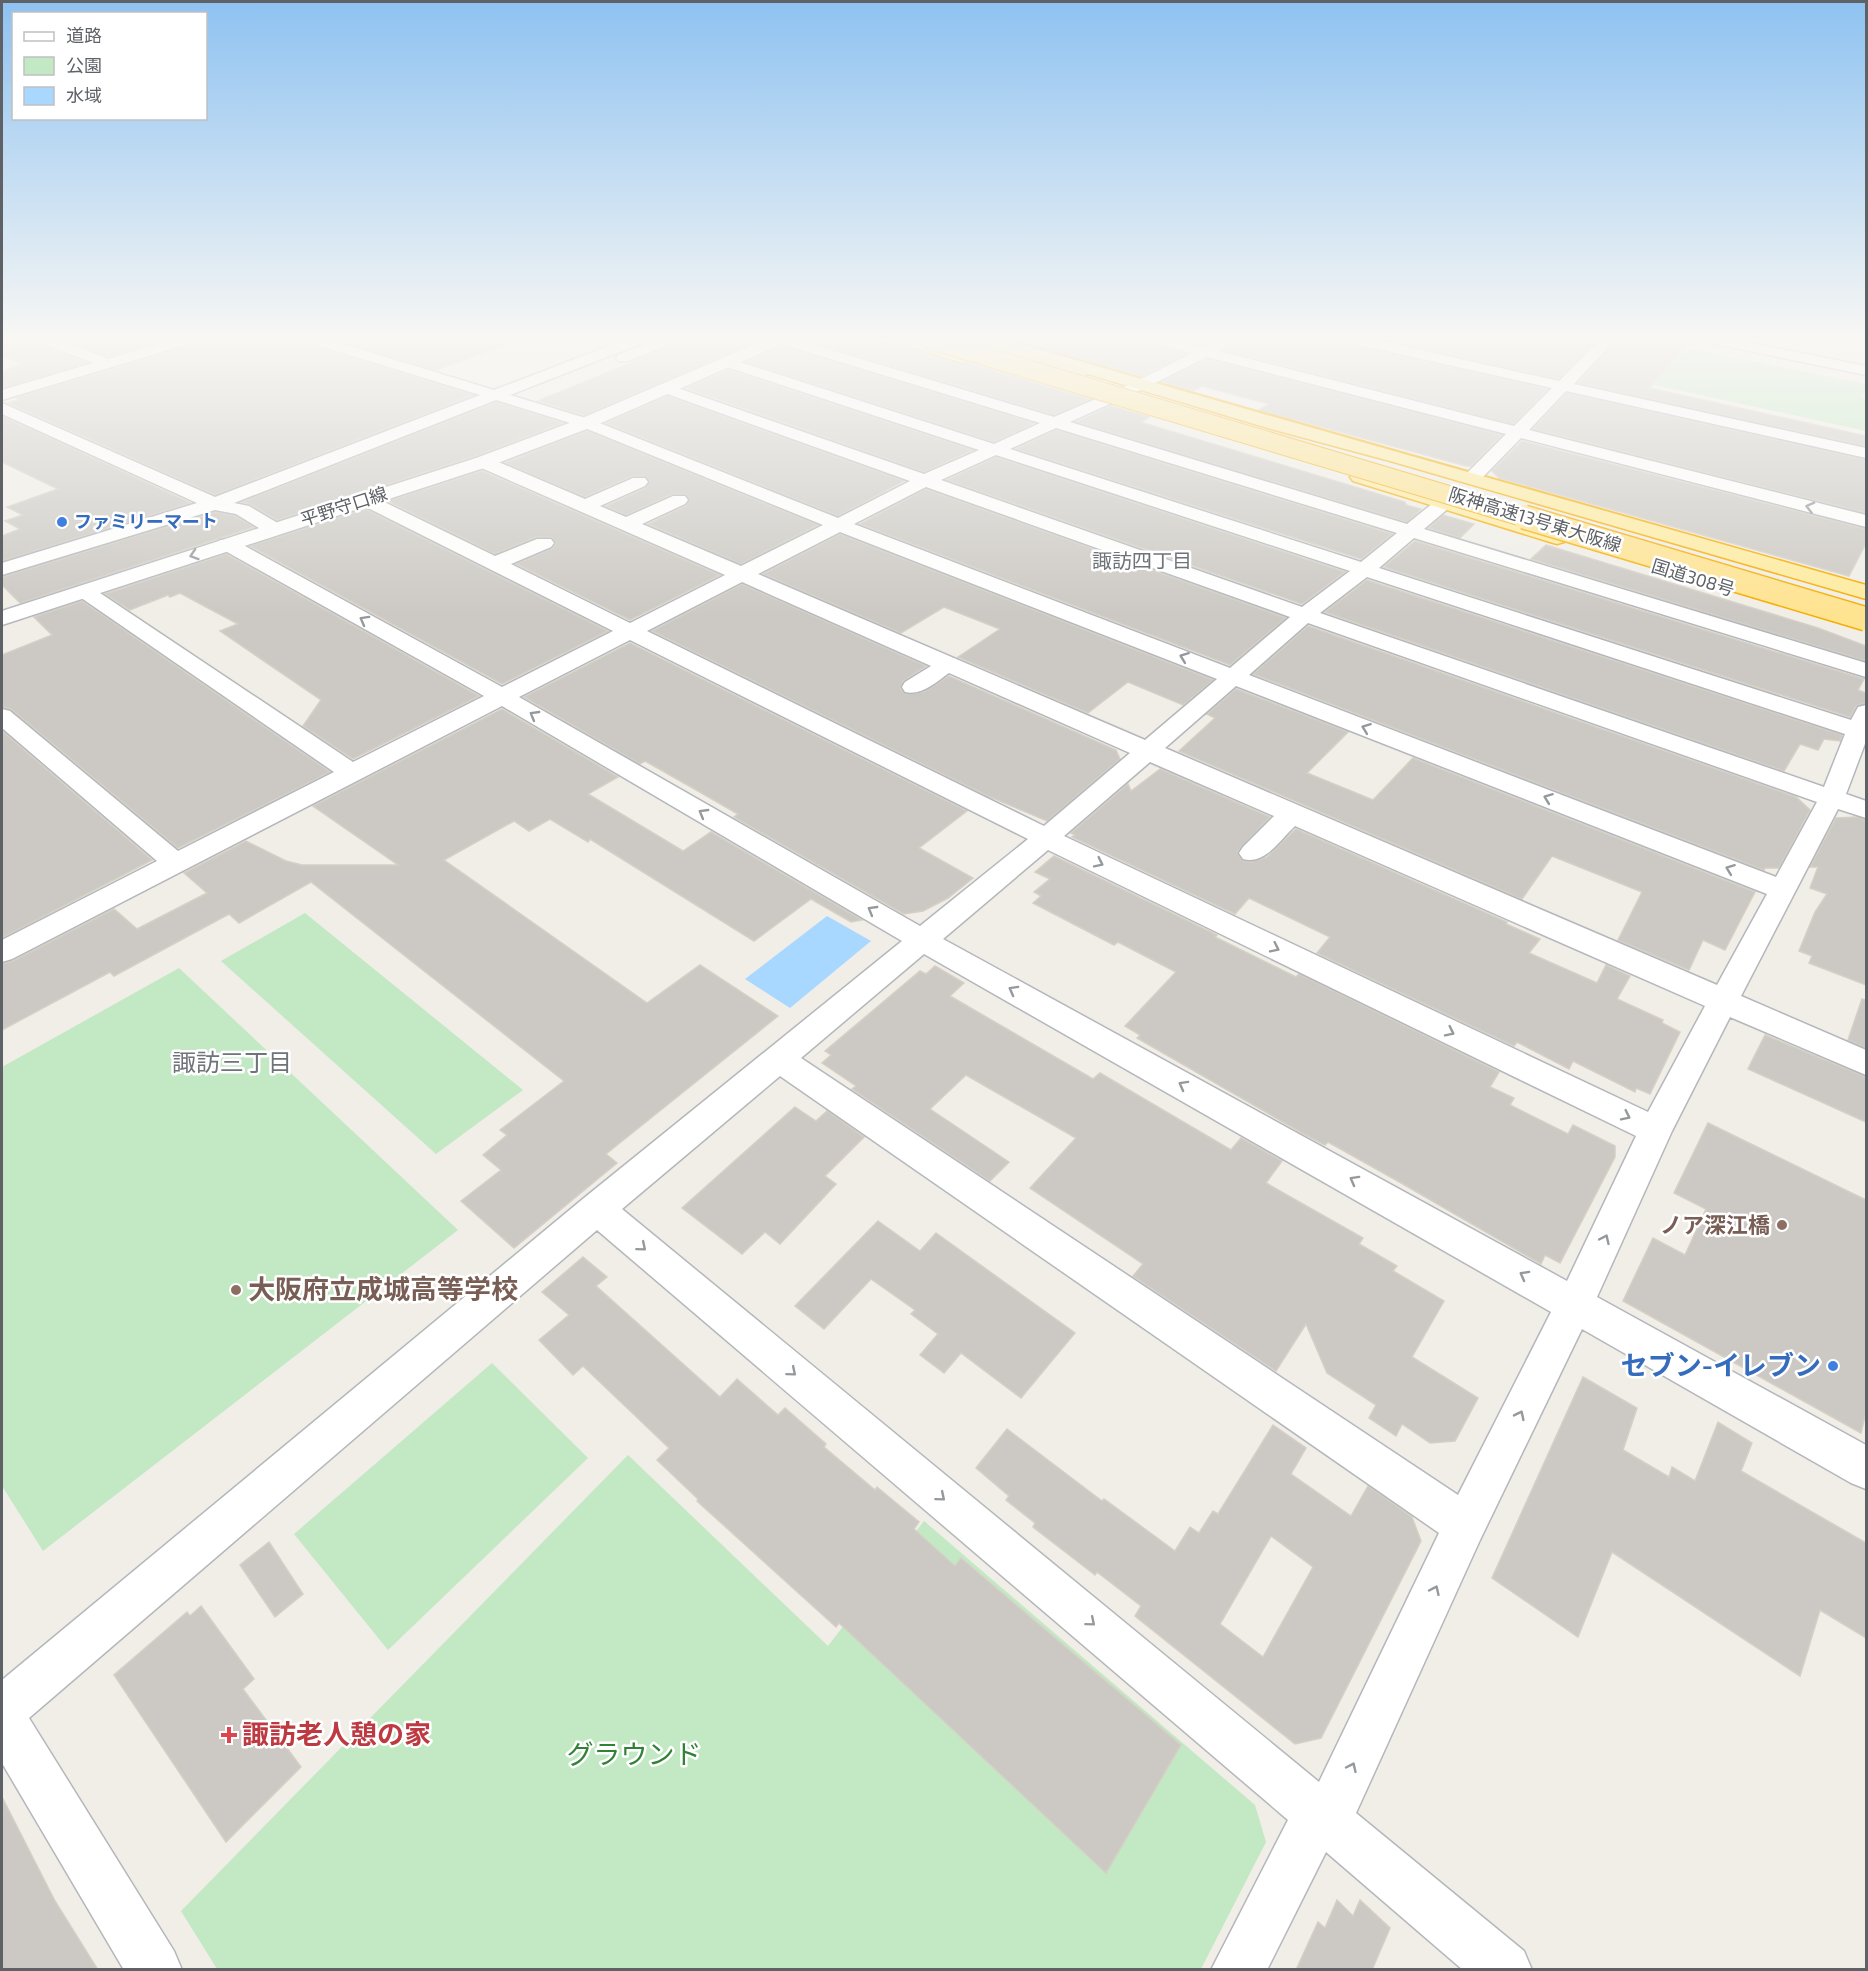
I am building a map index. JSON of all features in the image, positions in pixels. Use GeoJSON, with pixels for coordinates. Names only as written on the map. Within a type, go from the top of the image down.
{"type":"FeatureCollection","features":[{"type":"Feature","properties":{"kind":"highway","name":"国道308号"},"geometry":{"type":"LineString","coordinates":[[1217,431],[1444,504],[1866,631]]}},
{"type":"Feature","properties":{"kind":"highway","name":"阪神高速13号東大阪線"},"geometry":{"type":"LineString","coordinates":[[1235,431],[1866,619]]}},
{"type":"Feature","properties":{"kind":"highway","name":"阪神高速13号東大阪線"},"geometry":{"type":"LineString","coordinates":[[1276,431],[1866,605]]}},
{"type":"Feature","properties":{"kind":"highway","name":"国道308号"},"geometry":{"type":"LineString","coordinates":[[1299,431],[1472,478],[1866,592]]}},
{"type":"Feature","properties":{"kind":"main road","name":"平野守口線"},"geometry":{"type":"LineString","coordinates":[[2,618],[483,462],[565,431]]}},
{"type":"Feature","properties":{"kind":"street"},"geometry":{"type":"LineString","coordinates":[[53,431],[214,504],[242,510],[274,529]]}},
{"type":"Feature","properties":{"kind":"street"},"geometry":{"type":"LineString","coordinates":[[214,504],[402,431]]}},
{"type":"Feature","properties":{"kind":"street"},"geometry":{"type":"LineString","coordinates":[[2,569],[214,504],[283,488],[377,458],[443,431]]}},
{"type":"Feature","properties":{"kind":"street"},"geometry":{"type":"LineString","coordinates":[[606,431],[840,525],[1784,890]]}},
{"type":"Feature","properties":{"kind":"street"},"geometry":{"type":"LineString","coordinates":[[786,431],[1305,615],[1866,810]]}},
{"type":"Feature","properties":{"kind":"street"},"geometry":{"type":"LineString","coordinates":[[935,431],[1364,570],[1862,721],[1832,797],[1655,1130],[1575,1304],[1323,1816],[1238,1970]]}},
{"type":"Feature","properties":{"kind":"street"},"geometry":{"type":"LineString","coordinates":[[2,952],[926,480],[1034,431]]}},
{"type":"Feature","properties":{"kind":"street"},"geometry":{"type":"LineString","coordinates":[[1083,431],[1866,670]]}},
{"type":"Feature","properties":{"kind":"street"},"geometry":{"type":"LineString","coordinates":[[1514,431],[1866,521]]}},
{"type":"Feature","properties":{"kind":"street"},"geometry":{"type":"LineString","coordinates":[[1767,431],[1866,453]]}},
{"type":"Feature","properties":{"kind":"street"},"geometry":{"type":"LineString","coordinates":[[1472,478],[1518,432]]}},
{"type":"Feature","properties":{"kind":"street"},"geometry":{"type":"LineString","coordinates":[[483,462],[1866,1063]]}},
{"type":"Feature","properties":{"kind":"street"},"geometry":{"type":"LineString","coordinates":[[585,506],[639,482]]}},
{"type":"Feature","properties":{"kind":"street"},"geometry":{"type":"LineString","coordinates":[[366,500],[1046,838],[1655,1130]]}},
{"type":"Feature","properties":{"kind":"street"},"geometry":{"type":"LineString","coordinates":[[626,524],[679,500]]}},
{"type":"Feature","properties":{"kind":"street"},"geometry":{"type":"LineString","coordinates":[[2,1710],[597,1209],[1046,838],[1305,615],[1444,504]]}},
{"type":"Feature","properties":{"kind":"street"},"geometry":{"type":"LineString","coordinates":[[494,564],[544,543]]}},
{"type":"Feature","properties":{"kind":"street"},"geometry":{"type":"LineString","coordinates":[[227,544],[502,697],[922,940],[1866,1468]]}},
{"type":"Feature","properties":{"kind":"street"},"geometry":{"type":"LineString","coordinates":[[84,591],[352,773]]}},
{"type":"Feature","properties":{"kind":"street"},"geometry":{"type":"LineString","coordinates":[[913,687],[949,664]]}},
{"type":"Feature","properties":{"kind":"street"},"geometry":{"type":"LineString","coordinates":[[2,716],[177,864]]}},
{"type":"Feature","properties":{"kind":"street"},"geometry":{"type":"LineString","coordinates":[[1251,853],[1292,814]]}},
{"type":"Feature","properties":{"kind":"street"},"geometry":{"type":"LineString","coordinates":[[779,1059],[1465,1525]]}},
{"type":"Feature","properties":{"kind":"street"},"geometry":{"type":"LineString","coordinates":[[597,1209],[1505,1970]]}},
{"type":"Feature","properties":{"kind":"street"},"geometry":{"type":"LineString","coordinates":[[2,1718],[155,1970]]}},
{"type":"Feature","properties":{"kind":"green space"},"geometry":{"type":"Polygon","coordinates":[[[305,913],[523,1090],[436,1154],[221,961],[305,913]]]}},
{"type":"Feature","properties":{"kind":"green space"},"geometry":{"type":"Polygon","coordinates":[[[179,968],[458,1230],[43,1551],[2,1486],[2,1067],[179,968]]]}},
{"type":"Feature","properties":{"kind":"green space"},"geometry":{"type":"Polygon","coordinates":[[[492,1363],[588,1458],[388,1650],[294,1534],[492,1363]]]}},
{"type":"Feature","properties":{"kind":"green space","name":"グラウンド"},"geometry":{"type":"Polygon","coordinates":[[[628,1455],[828,1646],[924,1521],[1255,1805],[1266,1842],[1201,1969],[217,1969],[181,1911],[628,1455]]]}},
{"type":"Feature","properties":{"kind":"water"},"geometry":{"type":"Polygon","coordinates":[[[827,916],[871,941],[790,1008],[745,979],[827,916]]]}},
{"type":"Feature","properties":{"kind":"building"},"geometry":{"type":"Polygon","coordinates":[[[2,431],[35,431],[191,503],[2,561],[2,536],[20,529],[5,521],[23,515],[7,507],[58,489],[2,462],[2,431]]]}},
{"type":"Feature","properties":{"kind":"building"},"geometry":{"type":"Polygon","coordinates":[[[71,431],[380,431],[215,495],[71,431]]]}},
{"type":"Feature","properties":{"kind":"building"},"geometry":{"type":"Polygon","coordinates":[[[422,431],[542,431],[475,456],[277,520],[250,504],[242,502],[422,431]]]}},
{"type":"Feature","properties":{"kind":"building"},"geometry":{"type":"Polygon","coordinates":[[[587,431],[818,525],[741,564],[648,524],[686,506],[690,500],[685,494],[672,494],[626,515],[606,506],[646,488],[650,482],[645,476],[632,476],[585,497],[505,463],[587,431]]]}},
{"type":"Feature","properties":{"kind":"building"},"geometry":{"type":"Polygon","coordinates":[[[626,431],[765,431],[904,481],[838,516],[626,431]]]}},
{"type":"Feature","properties":{"kind":"building"},"geometry":{"type":"Polygon","coordinates":[[[808,431],[915,431],[973,450],[924,472],[808,431]]]}},
{"type":"Feature","properties":{"kind":"building"},"geometry":{"type":"Polygon","coordinates":[[[960,431],[1017,431],[994,442],[960,431]]]}},
{"type":"Feature","properties":{"kind":"building"},"geometry":{"type":"Polygon","coordinates":[[[1054,431],[1059,431],[1392,534],[1361,559],[1016,449],[1054,431]]]}},
{"type":"Feature","properties":{"kind":"building"},"geometry":{"type":"Polygon","coordinates":[[[1106,431],[1170,431],[1405,502],[1406,505],[1421,509],[1407,522],[1106,431]]]}},
{"type":"Feature","properties":{"kind":"building"},"geometry":{"type":"Polygon","coordinates":[[[1337,431],[1486,431],[1502,435],[1471,466],[1337,431]]]}},
{"type":"Feature","properties":{"kind":"building"},"geometry":{"type":"Polygon","coordinates":[[[1541,431],[1736,431],[1866,460],[1866,513],[1541,431]]]}},
{"type":"Feature","properties":{"kind":"building"},"geometry":{"type":"Polygon","coordinates":[[[1797,431],[1843,431],[1866,436],[1866,446],[1797,431]]]}},
{"type":"Feature","properties":{"kind":"building"},"geometry":{"type":"Polygon","coordinates":[[[1522,441],[1866,529],[1866,543],[1849,576],[1499,478],[1492,471],[1522,441]]]}},
{"type":"Feature","properties":{"kind":"building"},"geometry":{"type":"Polygon","coordinates":[[[996,457],[1345,572],[1302,604],[947,480],[996,457]]]}},
{"type":"Feature","properties":{"kind":"building"},"geometry":{"type":"Polygon","coordinates":[[[482,471],[720,575],[630,620],[516,564],[553,548],[556,543],[551,537],[536,537],[495,554],[388,501],[482,471]]]}},
{"type":"Feature","properties":{"kind":"building"},"geometry":{"type":"Polygon","coordinates":[[[926,489],[1286,618],[1230,665],[860,524],[926,489]]]}},
{"type":"Feature","properties":{"kind":"building"},"geometry":{"type":"Polygon","coordinates":[[[365,509],[608,631],[502,684],[250,546],[365,509]]]}},
{"type":"Feature","properties":{"kind":"building"},"geometry":{"type":"Polygon","coordinates":[[[215,512],[235,516],[254,527],[20,603],[2,585],[2,577],[215,512]]]}},
{"type":"Feature","properties":{"kind":"building"},"geometry":{"type":"Polygon","coordinates":[[[1443,515],[1474,524],[1460,538],[1429,528],[1443,515]]]}},
{"type":"Feature","properties":{"kind":"building"},"geometry":{"type":"Polygon","coordinates":[[[840,534],[1213,680],[1183,705],[1128,682],[1088,713],[958,657],[1000,629],[944,607],[901,633],[763,574],[840,534]]]}},
{"type":"Feature","properties":{"kind":"building"},"geometry":{"type":"Polygon","coordinates":[[[1415,541],[1864,679],[1858,690],[1866,693],[1866,703],[1856,706],[1850,717],[1384,567],[1415,541]]]}},
{"type":"Feature","properties":{"kind":"building"},"geometry":{"type":"Polygon","coordinates":[[[1546,545],[1818,628],[1866,646],[1866,661],[1531,559],[1546,545]]]}},
{"type":"Feature","properties":{"kind":"building"},"geometry":{"type":"Polygon","coordinates":[[[226,554],[479,696],[353,759],[303,726],[321,700],[220,631],[238,624],[180,593],[170,597],[168,595],[130,610],[105,594],[226,554]]]}},
{"type":"Feature","properties":{"kind":"building"},"geometry":{"type":"Polygon","coordinates":[[[1367,580],[1842,735],[1840,741],[1824,739],[1818,750],[1800,744],[1784,771],[1325,612],[1367,580]]]}},
{"type":"Feature","properties":{"kind":"building"},"geometry":{"type":"Polygon","coordinates":[[[742,584],[926,666],[903,681],[900,688],[905,694],[924,692],[949,676],[1116,750],[1120,759],[1047,821],[988,796],[652,631],[742,584]]]}},
{"type":"Feature","properties":{"kind":"building"},"geometry":{"type":"Polygon","coordinates":[[[82,601],[330,772],[178,848],[11,709],[2,707],[2,655],[52,635],[34,617],[82,601]]]}},
{"type":"Feature","properties":{"kind":"building"},"geometry":{"type":"Polygon","coordinates":[[[1308,626],[1796,797],[1810,810],[1779,868],[1765,868],[1764,870],[1253,674],[1308,626]]]}},
{"type":"Feature","properties":{"kind":"building"},"geometry":{"type":"Polygon","coordinates":[[[630,643],[967,811],[919,848],[973,878],[948,898],[923,911],[904,914],[734,817],[738,814],[698,791],[645,761],[640,764],[524,697],[630,643]]]}},
{"type":"Feature","properties":{"kind":"building"},"geometry":{"type":"Polygon","coordinates":[[[1236,689],[1348,732],[1307,773],[1373,800],[1413,758],[1755,892],[1725,950],[1703,940],[1689,970],[1618,940],[1642,892],[1552,856],[1522,899],[1179,751],[1215,718],[1207,714],[1236,689]]]}},
{"type":"Feature","properties":{"kind":"building"},"geometry":{"type":"Polygon","coordinates":[[[502,709],[618,777],[588,794],[683,851],[711,832],[862,920],[851,922],[811,899],[754,941],[590,839],[588,842],[550,819],[529,831],[514,821],[444,860],[647,1003],[700,965],[778,1016],[606,1154],[617,1163],[514,1248],[461,1201],[501,1170],[483,1155],[507,1135],[500,1130],[564,1081],[311,882],[239,923],[229,914],[114,976],[110,972],[2,1030],[2,964],[13,961],[114,909],[137,929],[207,893],[184,873],[246,841],[286,861],[302,865],[398,865],[313,806],[502,709]]]}},
{"type":"Feature","properties":{"kind":"building"},"geometry":{"type":"Polygon","coordinates":[[[2,731],[152,860],[2,938],[2,731]]]}},
{"type":"Feature","properties":{"kind":"building"},"geometry":{"type":"Polygon","coordinates":[[[1160,769],[1270,817],[1237,852],[1243,861],[1251,862],[1267,857],[1296,829],[1507,922],[1506,924],[1540,939],[1529,953],[1597,983],[1606,965],[1630,976],[1617,999],[1663,1020],[1662,1023],[1680,1032],[1650,1094],[1636,1088],[1635,1092],[1573,1061],[1569,1069],[1517,1042],[1514,1046],[1317,953],[1330,937],[1249,898],[1235,914],[1072,837],[1075,835],[1071,833],[1128,784],[1131,791],[1160,769]]]}},
{"type":"Feature","properties":{"kind":"building"},"geometry":{"type":"Polygon","coordinates":[[[1857,817],[1866,820],[1866,985],[1809,963],[1812,956],[1799,951],[1815,912],[1827,894],[1810,888],[1818,867],[1810,867],[1836,818],[1857,817]]]}},
{"type":"Feature","properties":{"kind":"building"},"geometry":{"type":"Polygon","coordinates":[[[1054,856],[1217,935],[1215,937],[1296,977],[1299,974],[1499,1072],[1490,1087],[1514,1098],[1510,1105],[1568,1134],[1573,1125],[1615,1146],[1615,1157],[1560,1263],[1545,1255],[1541,1264],[1328,1142],[1325,1145],[1302,1133],[1137,1038],[1140,1035],[1125,1026],[1176,972],[1118,942],[1114,945],[1033,903],[1041,896],[1034,892],[1050,879],[1035,872],[1054,856]]]}},
{"type":"Feature","properties":{"kind":"building"},"geometry":{"type":"Polygon","coordinates":[[[935,966],[964,983],[950,996],[1093,1079],[1100,1073],[1231,1150],[1241,1138],[1282,1161],[1266,1183],[1363,1238],[1359,1244],[1397,1266],[1393,1271],[1444,1301],[1412,1357],[1478,1398],[1455,1441],[1430,1443],[1402,1424],[1396,1436],[1369,1418],[1376,1405],[1327,1373],[1306,1324],[1276,1371],[1133,1276],[1143,1264],[1030,1188],[1076,1138],[966,1075],[930,1109],[1009,1162],[990,1181],[852,1089],[856,1086],[822,1063],[831,1055],[825,1051],[920,971],[926,974],[935,966]]]}},
{"type":"Feature","properties":{"kind":"building"},"geometry":{"type":"Polygon","coordinates":[[[1862,999],[1866,1000],[1866,1048],[1848,1040],[1862,999]]]}},
{"type":"Feature","properties":{"kind":"building"},"geometry":{"type":"Polygon","coordinates":[[[1765,1035],[1866,1077],[1866,1122],[1748,1069],[1765,1035]]]}},
{"type":"Feature","properties":{"kind":"building"},"geometry":{"type":"Polygon","coordinates":[[[795,1107],[816,1121],[827,1111],[864,1137],[825,1176],[836,1184],[780,1244],[765,1232],[742,1254],[682,1208],[795,1107]]]}},
{"type":"Feature","properties":{"kind":"building"},"geometry":{"type":"Polygon","coordinates":[[[1708,1123],[1866,1200],[1866,1412],[1861,1433],[1623,1301],[1653,1238],[1685,1255],[1706,1209],[1674,1193],[1708,1123]]]}},
{"type":"Feature","properties":{"kind":"building"},"geometry":{"type":"Polygon","coordinates":[[[878,1221],[920,1251],[936,1233],[1075,1333],[1021,1398],[961,1353],[944,1373],[920,1355],[938,1334],[911,1314],[915,1310],[871,1279],[824,1329],[795,1306],[878,1221]]]}},
{"type":"Feature","properties":{"kind":"building"},"geometry":{"type":"Polygon","coordinates":[[[583,1257],[607,1277],[596,1286],[720,1397],[737,1379],[778,1415],[785,1408],[826,1444],[824,1447],[875,1490],[877,1487],[919,1522],[914,1529],[955,1566],[961,1558],[1181,1745],[1106,1873],[839,1623],[836,1627],[697,1501],[698,1499],[657,1460],[669,1448],[583,1366],[573,1375],[539,1340],[569,1315],[542,1292],[583,1257]]]}},
{"type":"Feature","properties":{"kind":"building"},"geometry":{"type":"Polygon","coordinates":[[[1583,1377],[1637,1408],[1623,1450],[1669,1477],[1672,1467],[1695,1481],[1718,1422],[1752,1443],[1741,1471],[1866,1543],[1866,1638],[1820,1610],[1800,1676],[1612,1552],[1578,1637],[1492,1578],[1583,1377]]]}},
{"type":"Feature","properties":{"kind":"building"},"geometry":{"type":"Polygon","coordinates":[[[1273,1425],[1306,1448],[1291,1474],[1351,1516],[1368,1486],[1412,1517],[1421,1541],[1321,1738],[1295,1744],[1135,1616],[1141,1606],[1097,1572],[1095,1575],[1033,1527],[1035,1523],[1006,1500],[1009,1496],[976,1468],[1007,1429],[1102,1501],[1104,1499],[1175,1551],[1190,1527],[1199,1533],[1213,1511],[1218,1514],[1273,1425]],[[1271,1536],[1220,1624],[1263,1657],[1313,1567],[1271,1536]]]}},
{"type":"Feature","properties":{"kind":"building"},"geometry":{"type":"Polygon","coordinates":[[[269,1542],[303,1594],[275,1617],[240,1565],[269,1542]]]}},
{"type":"Feature","properties":{"kind":"building"},"geometry":{"type":"Polygon","coordinates":[[[201,1606],[254,1679],[243,1689],[301,1767],[226,1842],[114,1675],[187,1612],[190,1616],[201,1606]]]}},
{"type":"Feature","properties":{"kind":"building"},"geometry":{"type":"Polygon","coordinates":[[[2,1797],[55,1901],[98,1970],[2,1970],[2,1797]]]}},
{"type":"Feature","properties":{"kind":"building"},"geometry":{"type":"Polygon","coordinates":[[[1337,1900],[1353,1916],[1360,1900],[1390,1928],[1372,1970],[1296,1970],[1318,1922],[1325,1928],[1337,1900]]]}},
{"type":"Feature","properties":{"kind":"place","name":"ファミリーマート"},"geometry":{"type":"Point","coordinates":[62,522]}},
{"type":"Feature","properties":{"kind":"place","name":"ノア深江橋"},"geometry":{"type":"Point","coordinates":[1782,1225]}},
{"type":"Feature","properties":{"kind":"place","name":"大阪府立成城高等学校"},"geometry":{"type":"Point","coordinates":[236,1290]}},
{"type":"Feature","properties":{"kind":"place","name":"セブン-イレブン"},"geometry":{"type":"Point","coordinates":[1833,1366]}},
{"type":"Feature","properties":{"kind":"place","name":"諏訪老人憩の家"},"geometry":{"type":"Point","coordinates":[229,1735]}},
{"type":"Feature","properties":{"kind":"district","name":"諏訪四丁目"},"geometry":{"type":"Point","coordinates":[1142,561]}},
{"type":"Feature","properties":{"kind":"district","name":"諏訪三丁目"},"geometry":{"type":"Point","coordinates":[232,1063]}}]}
